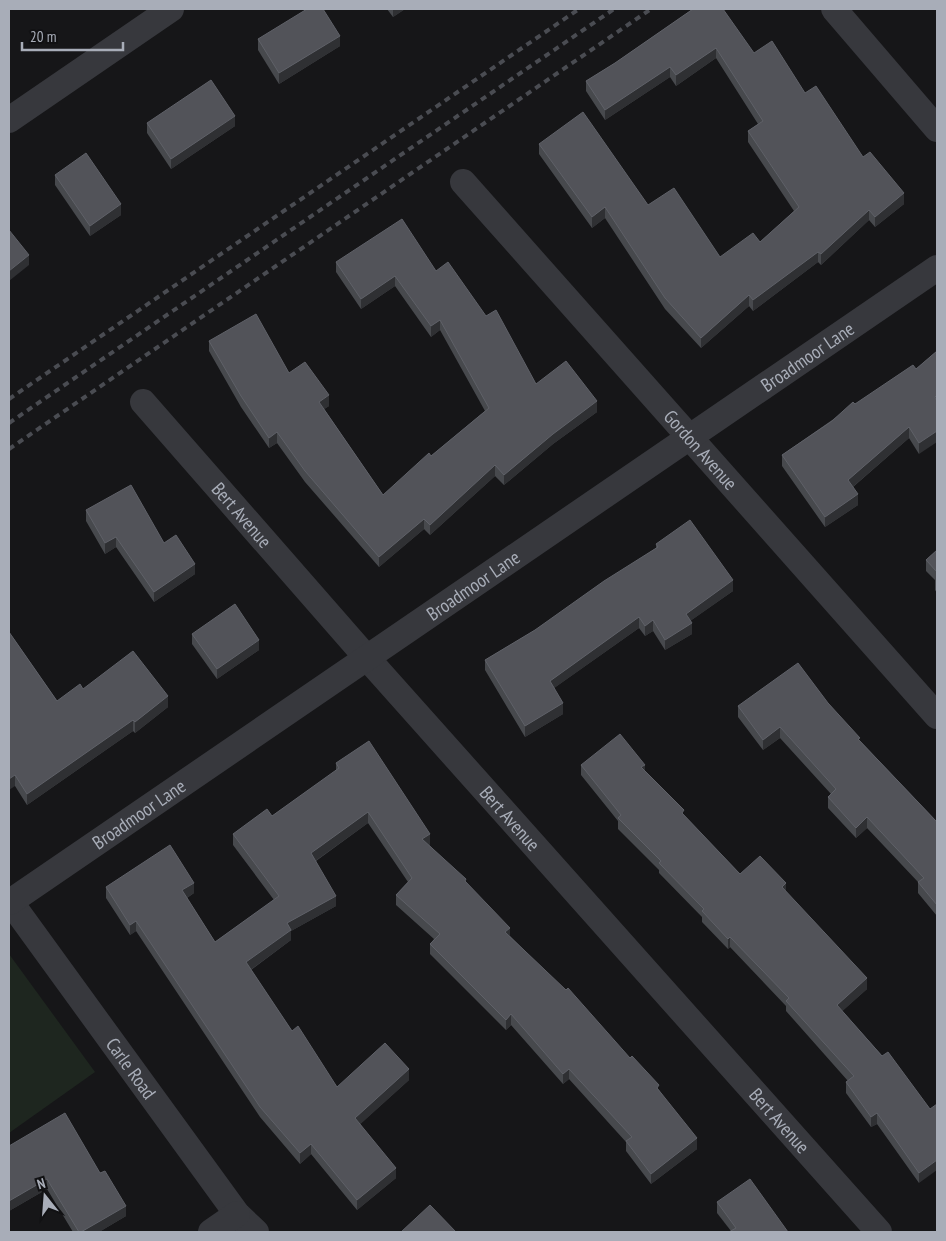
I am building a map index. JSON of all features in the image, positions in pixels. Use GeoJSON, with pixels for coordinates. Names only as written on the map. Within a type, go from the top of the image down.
{"type":"FeatureCollection","features":[{"type":"Feature","properties":{"kind":"street"},"geometry":{"type":"LineString","coordinates":[[9,120],[171,9]]}},
{"type":"Feature","properties":{"kind":"street"},"geometry":{"type":"LineString","coordinates":[[834,9],[937,128]]}},
{"type":"Feature","properties":{"kind":"street","name":"Gordon Avenue"},"geometry":{"type":"LineString","coordinates":[[463,182],[937,716]]}},
{"type":"Feature","properties":{"kind":"street","name":"Broadmoor Lane"},"geometry":{"type":"LineString","coordinates":[[10,901],[937,268]]}},
{"type":"Feature","properties":{"kind":"street","name":"Bert Avenue"},"geometry":{"type":"LineString","coordinates":[[143,402],[367,658],[879,1232]]}},
{"type":"Feature","properties":{"kind":"street","name":"Carle Road"},"geometry":{"type":"LineString","coordinates":[[10,901],[237,1214],[256,1232]]}},
{"type":"Feature","properties":{"kind":"street"},"geometry":{"type":"LineString","coordinates":[[211,1232],[237,1214]]}},
{"type":"Feature","properties":{"kind":"shaded area"},"geometry":{"type":"Polygon","coordinates":[[[9,954],[95,1072],[9,1133],[9,954]]]}},
{"type":"Feature","properties":{"kind":"building"},"geometry":{"type":"Polygon","coordinates":[[[307,9],[323,9],[340,36],[279,73],[258,39],[307,9]]]}},
{"type":"Feature","properties":{"kind":"building"},"geometry":{"type":"Polygon","coordinates":[[[693,9],[723,9],[754,53],[772,41],[805,93],[816,86],[863,157],[870,152],[904,193],[875,217],[869,210],[821,254],[818,252],[753,300],[749,295],[701,338],[665,298],[605,207],[592,217],[539,144],[583,112],[648,205],[674,188],[720,257],[753,233],[760,242],[799,207],[748,131],[763,121],[716,48],[676,75],[670,67],[605,110],[586,81],[693,9]]]}},
{"type":"Feature","properties":{"kind":"building"},"geometry":{"type":"Polygon","coordinates":[[[211,80],[235,116],[171,159],[147,123],[211,80]]]}},
{"type":"Feature","properties":{"kind":"building"},"geometry":{"type":"Polygon","coordinates":[[[86,153],[121,204],[90,226],[55,175],[86,153]]]}},
{"type":"Feature","properties":{"kind":"building"},"geometry":{"type":"Polygon","coordinates":[[[402,219],[436,271],[448,262],[486,316],[496,310],[536,384],[566,361],[597,401],[553,434],[504,475],[495,465],[430,525],[424,519],[379,557],[305,471],[277,432],[269,438],[241,396],[209,341],[256,314],[289,373],[305,362],[329,395],[319,402],[383,495],[429,453],[431,456],[489,408],[440,320],[431,326],[395,276],[361,299],[336,262],[402,219]]]}},
{"type":"Feature","properties":{"kind":"building"},"geometry":{"type":"Polygon","coordinates":[[[9,230],[29,255],[9,271],[9,230]]]}},
{"type":"Feature","properties":{"kind":"building"},"geometry":{"type":"Polygon","coordinates":[[[937,351],[937,395],[935,397],[937,401],[937,431],[919,443],[909,427],[848,480],[858,494],[825,517],[782,455],[832,421],[853,402],[855,404],[913,365],[916,369],[937,351]]]}},
{"type":"Feature","properties":{"kind":"building"},"geometry":{"type":"Polygon","coordinates":[[[131,485],[164,543],[176,535],[195,564],[154,592],[116,537],[105,543],[86,510],[131,485]]]}},
{"type":"Feature","properties":{"kind":"building"},"geometry":{"type":"Polygon","coordinates":[[[690,520],[733,580],[686,614],[692,623],[665,640],[653,620],[645,626],[639,617],[550,681],[563,703],[525,726],[485,660],[535,630],[604,581],[658,547],[656,544],[690,520]]]}},
{"type":"Feature","properties":{"kind":"building"},"geometry":{"type":"Polygon","coordinates":[[[937,550],[937,572],[926,560],[937,550]]]}},
{"type":"Feature","properties":{"kind":"building"},"geometry":{"type":"Polygon","coordinates":[[[235,604],[259,640],[217,669],[192,634],[235,604]]]}},
{"type":"Feature","properties":{"kind":"building"},"geometry":{"type":"Polygon","coordinates":[[[9,632],[57,701],[80,684],[83,689],[133,651],[168,696],[135,722],[133,720],[27,794],[15,775],[9,779],[9,632]]]}},
{"type":"Feature","properties":{"kind":"building"},"geometry":{"type":"Polygon","coordinates":[[[798,663],[828,703],[860,738],[858,739],[937,822],[937,905],[918,882],[924,878],[867,817],[856,828],[828,797],[836,789],[780,727],[763,740],[738,706],[798,663]]]}},
{"type":"Feature","properties":{"kind":"building"},"geometry":{"type":"Polygon","coordinates":[[[620,734],[645,765],[641,767],[684,810],[682,813],[740,874],[760,856],[786,883],[782,887],[867,978],[837,1005],[882,1056],[888,1052],[930,1109],[937,1104],[937,1160],[919,1173],[877,1113],[871,1117],[846,1082],[854,1076],[786,1001],[789,998],[730,937],[728,939],[702,911],[704,909],[659,863],[661,861],[618,818],[621,815],[581,765],[620,734]]]}},
{"type":"Feature","properties":{"kind":"building"},"geometry":{"type":"Polygon","coordinates":[[[369,741],[430,834],[422,839],[466,879],[465,881],[510,928],[505,932],[566,990],[568,988],[630,1058],[632,1056],[659,1085],[657,1088],[697,1138],[651,1174],[626,1141],[632,1137],[569,1069],[563,1074],[511,1014],[506,1020],[430,944],[440,934],[396,895],[412,878],[368,812],[311,853],[336,896],[287,923],[291,930],[246,962],[292,1031],[298,1026],[337,1087],[385,1043],[409,1069],[355,1118],[396,1168],[357,1200],[311,1144],[300,1153],[260,1107],[136,921],[130,925],[106,887],[170,845],[194,883],[182,890],[215,942],[279,896],[233,834],[267,809],[272,816],[339,768],[336,763],[369,741]]]}},
{"type":"Feature","properties":{"kind":"building"},"geometry":{"type":"Polygon","coordinates":[[[65,1113],[100,1173],[105,1171],[126,1206],[81,1232],[79,1232],[47,1179],[9,1201],[9,1146],[65,1113]]]}},
{"type":"Feature","properties":{"kind":"building"},"geometry":{"type":"Polygon","coordinates":[[[750,1179],[788,1232],[729,1232],[736,1228],[717,1202],[750,1179]]]}},
{"type":"Feature","properties":{"kind":"building"},"geometry":{"type":"Polygon","coordinates":[[[430,1205],[456,1232],[401,1232],[430,1205]]]}},
{"type":"Feature","properties":{"kind":"railway"},"geometry":{"type":"LineString","coordinates":[[9,399],[579,9]]}},
{"type":"Feature","properties":{"kind":"railway"},"geometry":{"type":"LineString","coordinates":[[9,423],[614,9]]}},
{"type":"Feature","properties":{"kind":"railway"},"geometry":{"type":"LineString","coordinates":[[9,449],[651,9]]}}]}
